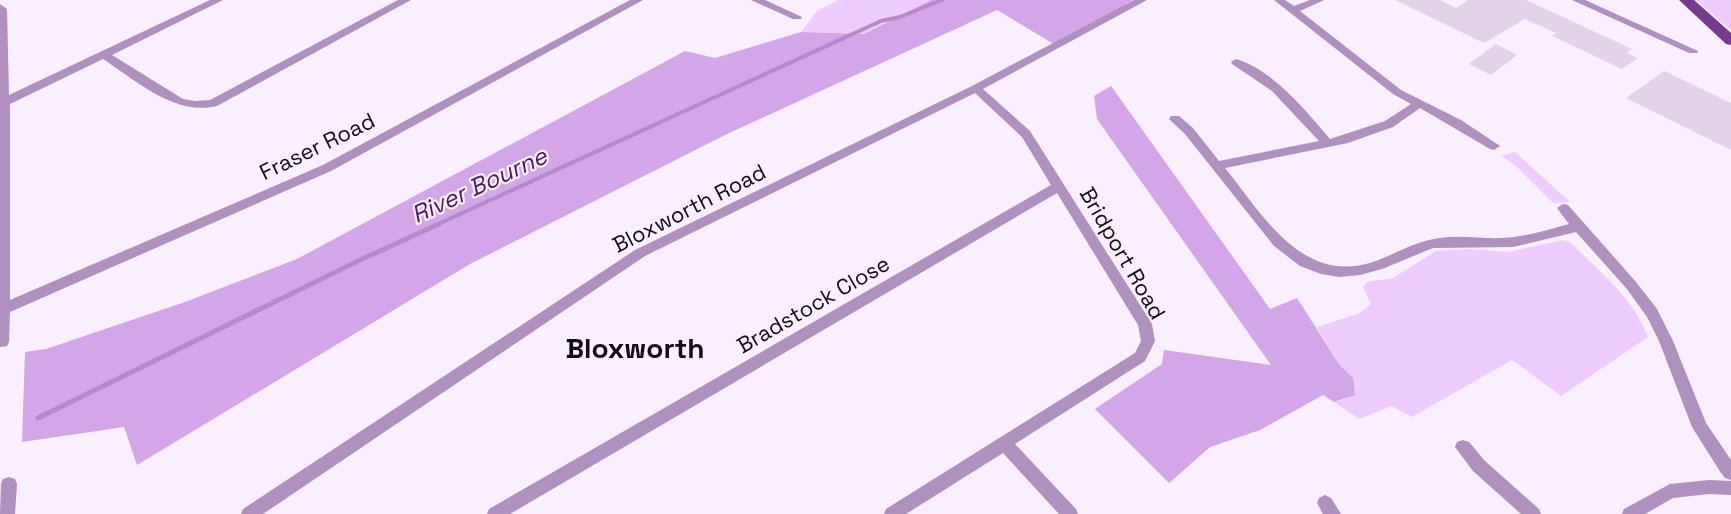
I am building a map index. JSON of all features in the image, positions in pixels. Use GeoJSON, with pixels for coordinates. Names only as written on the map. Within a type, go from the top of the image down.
{"type":"FeatureCollection","features":[{"type":"Feature","properties":{"kind":"main road"},"geometry":{"type":"LineString","coordinates":[[1686,0],[1731,41]]}},
{"type":"Feature","properties":{"kind":"street"},"geometry":{"type":"LineString","coordinates":[[5,102],[218,0]]}},
{"type":"Feature","properties":{"kind":"street"},"geometry":{"type":"LineString","coordinates":[[104,55],[180,102],[195,105],[213,103],[406,0]]}},
{"type":"Feature","properties":{"kind":"street","name":"Fraser Road"},"geometry":{"type":"LineString","coordinates":[[2,300],[327,168],[638,0]]}},
{"type":"Feature","properties":{"kind":"street"},"geometry":{"type":"LineString","coordinates":[[756,0],[797,17]]}},
{"type":"Feature","properties":{"kind":"street","name":"Bloxworth Road"},"geometry":{"type":"LineString","coordinates":[[249,514],[640,253],[976,88],[1142,0]]}},
{"type":"Feature","properties":{"kind":"street"},"geometry":{"type":"LineString","coordinates":[[1279,0],[1397,92],[1457,123],[1494,146]]}},
{"type":"Feature","properties":{"kind":"street"},"geometry":{"type":"LineString","coordinates":[[1294,10],[1319,0]]}},
{"type":"Feature","properties":{"kind":"street"},"geometry":{"type":"LineString","coordinates":[[1577,0],[1693,51]]}},
{"type":"Feature","properties":{"kind":"street"},"geometry":{"type":"LineString","coordinates":[[0,7],[2,9],[2,75],[5,102],[2,154],[2,342]]}},
{"type":"Feature","properties":{"kind":"street"},"geometry":{"type":"LineString","coordinates":[[1236,62],[1275,86],[1289,98],[1328,144]]}},
{"type":"Feature","properties":{"kind":"street","name":"Bridport Road"},"geometry":{"type":"LineString","coordinates":[[892,514],[1140,357],[1148,341],[1145,324],[1026,134],[976,88]]}},
{"type":"Feature","properties":{"kind":"street"},"geometry":{"type":"LineString","coordinates":[[1216,165],[1328,144],[1389,124],[1418,104]]}},
{"type":"Feature","properties":{"kind":"street"},"geometry":{"type":"LineString","coordinates":[[1175,119],[1189,131],[1271,237],[1304,262],[1324,269],[1341,272],[1360,270],[1386,264],[1424,246],[1448,242],[1493,243],[1578,227]]}},
{"type":"Feature","properties":{"kind":"street","name":"Bradstock Close"},"geometry":{"type":"LineString","coordinates":[[495,514],[1059,186]]}},
{"type":"Feature","properties":{"kind":"street"},"geometry":{"type":"LineString","coordinates":[[1563,208],[1614,264],[1652,313],[1671,350],[1700,426],[1731,473]]}},
{"type":"Feature","properties":{"kind":"street"},"geometry":{"type":"LineString","coordinates":[[1003,442],[1070,514]]}},
{"type":"Feature","properties":{"kind":"street"},"geometry":{"type":"LineString","coordinates":[[1463,447],[1479,466],[1533,514]]}},
{"type":"Feature","properties":{"kind":"street"},"geometry":{"type":"LineString","coordinates":[[7,514],[9,484]]}},
{"type":"Feature","properties":{"kind":"street"},"geometry":{"type":"LineString","coordinates":[[1630,514],[1670,491],[1708,487],[1731,488]]}},
{"type":"Feature","properties":{"kind":"shaded area"},"geometry":{"type":"Polygon","coordinates":[[[839,0],[931,0],[864,34],[801,32],[817,11],[839,0]]]}},
{"type":"Feature","properties":{"kind":"shaded area"},"geometry":{"type":"Polygon","coordinates":[[[931,0],[1133,0],[1057,46],[997,10],[725,135],[470,264],[137,465],[124,427],[22,442],[25,352],[46,349],[185,302],[297,259],[685,51],[715,58],[801,32],[864,34],[931,0]]]}},
{"type":"Feature","properties":{"kind":"shaded area"},"geometry":{"type":"Polygon","coordinates":[[[1696,0],[1731,0],[1731,30],[1696,0]]]}},
{"type":"Feature","properties":{"kind":"shaded area"},"geometry":{"type":"Polygon","coordinates":[[[1111,86],[1270,309],[1297,298],[1339,364],[1353,378],[1355,395],[1334,402],[1323,395],[1260,430],[1210,447],[1169,483],[1095,409],[1162,364],[1164,350],[1271,365],[1097,119],[1094,96],[1111,86]]]}},
{"type":"Feature","properties":{"kind":"shaded area"},"geometry":{"type":"Polygon","coordinates":[[[1515,152],[1570,202],[1553,203],[1515,165],[1501,156],[1515,152]]]}},
{"type":"Feature","properties":{"kind":"shaded area"},"geometry":{"type":"Polygon","coordinates":[[[1563,240],[1570,242],[1615,286],[1634,310],[1648,337],[1561,396],[1512,360],[1412,417],[1392,406],[1359,419],[1334,402],[1346,399],[1353,378],[1339,364],[1317,327],[1360,313],[1371,304],[1363,287],[1367,282],[1393,278],[1436,251],[1469,249],[1508,252],[1563,240]]]}},
{"type":"Feature","properties":{"kind":"building"},"geometry":{"type":"Polygon","coordinates":[[[1395,0],[1440,0],[1456,8],[1468,0],[1526,0],[1632,49],[1627,53],[1638,58],[1622,69],[1552,36],[1556,33],[1525,19],[1484,43],[1395,0]]]}},
{"type":"Feature","properties":{"kind":"building"},"geometry":{"type":"Polygon","coordinates":[[[1496,44],[1517,55],[1491,75],[1469,64],[1496,44]]]}},
{"type":"Feature","properties":{"kind":"building"},"geometry":{"type":"Polygon","coordinates":[[[1664,71],[1731,103],[1731,150],[1626,98],[1664,71]]]}},
{"type":"Feature","properties":{"kind":"waterway","name":"River Bourne"},"geometry":{"type":"LineString","coordinates":[[436,225],[881,21],[900,17],[942,0]]}},
{"type":"Feature","properties":{"kind":"waterway","name":"River Bourne"},"geometry":{"type":"LineString","coordinates":[[38,418],[358,261],[439,224]]}},
{"type":"Feature","properties":{"kind":"district","name":"Bloxworth"},"geometry":{"type":"Point","coordinates":[635,348]}}]}
